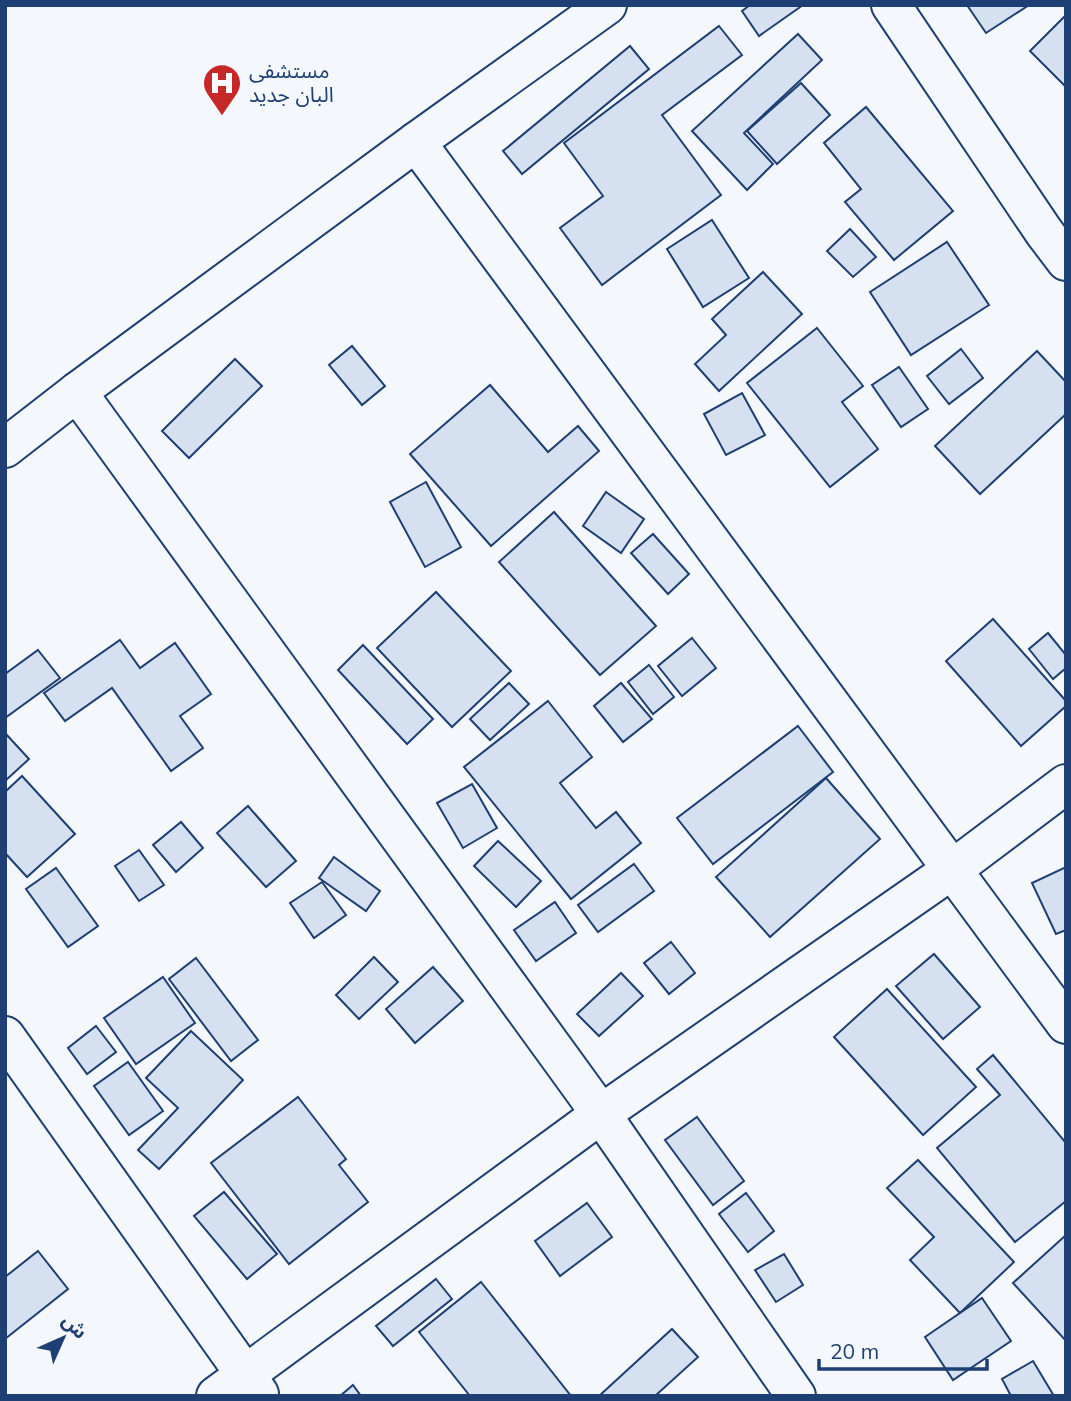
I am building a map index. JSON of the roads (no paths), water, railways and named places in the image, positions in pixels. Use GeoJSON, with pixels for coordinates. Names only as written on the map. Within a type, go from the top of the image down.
{"type":"FeatureCollection","features":[{"type":"Feature","properties":{"kind":"street"},"geometry":{"type":"LineString","coordinates":[[5,448],[416,142],[607,5]]}},
{"type":"Feature","properties":{"kind":"street"},"geometry":{"type":"LineString","coordinates":[[891,5],[1058,236]]}},
{"type":"Feature","properties":{"kind":"street"},"geometry":{"type":"LineString","coordinates":[[416,142],[1066,1024]]}},
{"type":"Feature","properties":{"kind":"street"},"geometry":{"type":"LineString","coordinates":[[77,392],[601,1114],[796,1396]]}},
{"type":"Feature","properties":{"kind":"street"},"geometry":{"type":"LineString","coordinates":[[5,1036],[240,1389],[601,1114],[953,869],[1066,784]]}},
{"type":"Feature","properties":{"kind":"place","name":"مستشفى البان جديد"},"geometry":{"type":"Point","coordinates":[222,117]}}]}
